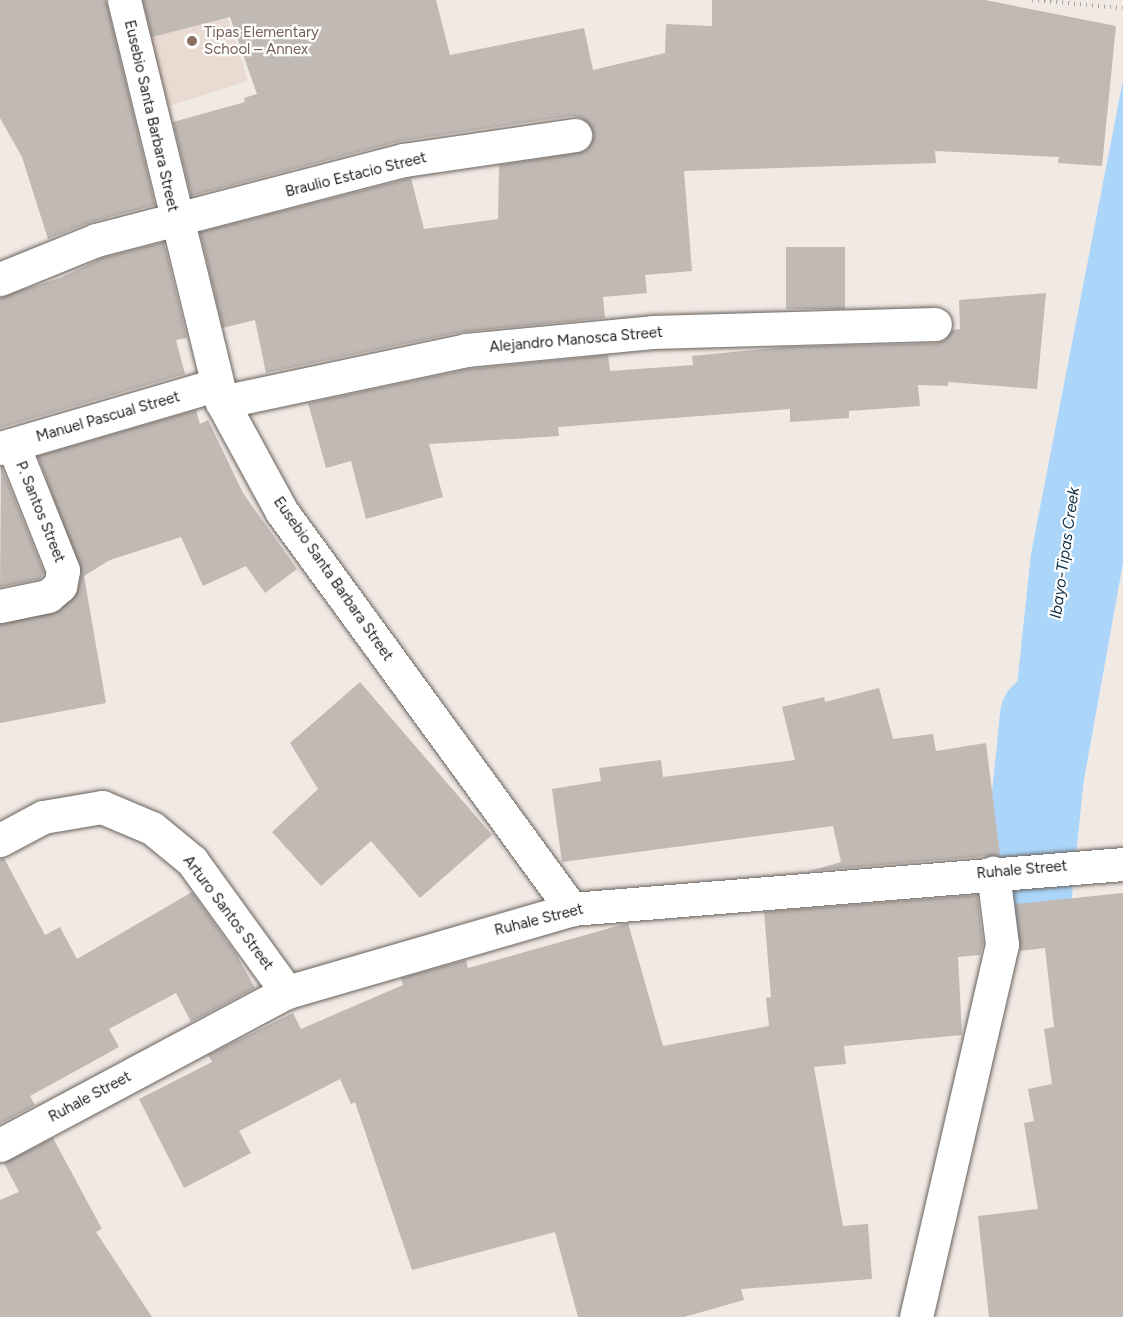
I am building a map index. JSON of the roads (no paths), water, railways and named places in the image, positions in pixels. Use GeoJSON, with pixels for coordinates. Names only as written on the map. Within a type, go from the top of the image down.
{"type":"FeatureCollection","features":[{"type":"Feature","properties":{"kind":"street","name":"Eusebio Santa Barbara Street"},"geometry":{"type":"LineString","coordinates":[[124,0],[175,221],[219,393],[282,512],[572,909]]}},
{"type":"Feature","properties":{"kind":"street","name":"Braulio Estacio Street"},"geometry":{"type":"LineString","coordinates":[[0,279],[96,240],[404,160],[575,135]]}},
{"type":"Feature","properties":{"kind":"street","name":"Alejandro Manosca Street"},"geometry":{"type":"LineString","coordinates":[[219,393],[466,350],[652,332],[935,324]]}},
{"type":"Feature","properties":{"kind":"street","name":"Manuel Pascual Street"},"geometry":{"type":"LineString","coordinates":[[7,447],[219,393]]}},
{"type":"Feature","properties":{"kind":"street","name":"P. Santos Street"},"geometry":{"type":"LineString","coordinates":[[0,606],[48,596],[60,586],[63,570],[7,447]]}},
{"type":"Feature","properties":{"kind":"street","name":"Arturo Santos Street"},"geometry":{"type":"LineString","coordinates":[[0,840],[43,817],[102,807],[152,828],[192,861],[287,992]]}},
{"type":"Feature","properties":{"kind":"street","name":"Ruhale Street"},"geometry":{"type":"LineString","coordinates":[[0,1145],[287,992],[572,909],[1080,865],[1123,864]]}},
{"type":"Feature","properties":{"kind":"street"},"geometry":{"type":"LineString","coordinates":[[916,1317],[1002,944],[998,872]]}},
{"type":"Feature","properties":{"kind":"water"},"geometry":{"type":"Polygon","coordinates":[[[1123,80],[1123,563],[1074,835],[1000,844],[1031,554],[1123,80]]]}},
{"type":"Feature","properties":{"kind":"waterway","name":"Ibayo-Tipas Creek"},"geometry":{"type":"LineString","coordinates":[[1027,893],[1045,717]]}},
{"type":"Feature","properties":{"kind":"place","name":"Tipas Elementary School – Annex"},"geometry":{"type":"Point","coordinates":[192,41]}}]}
